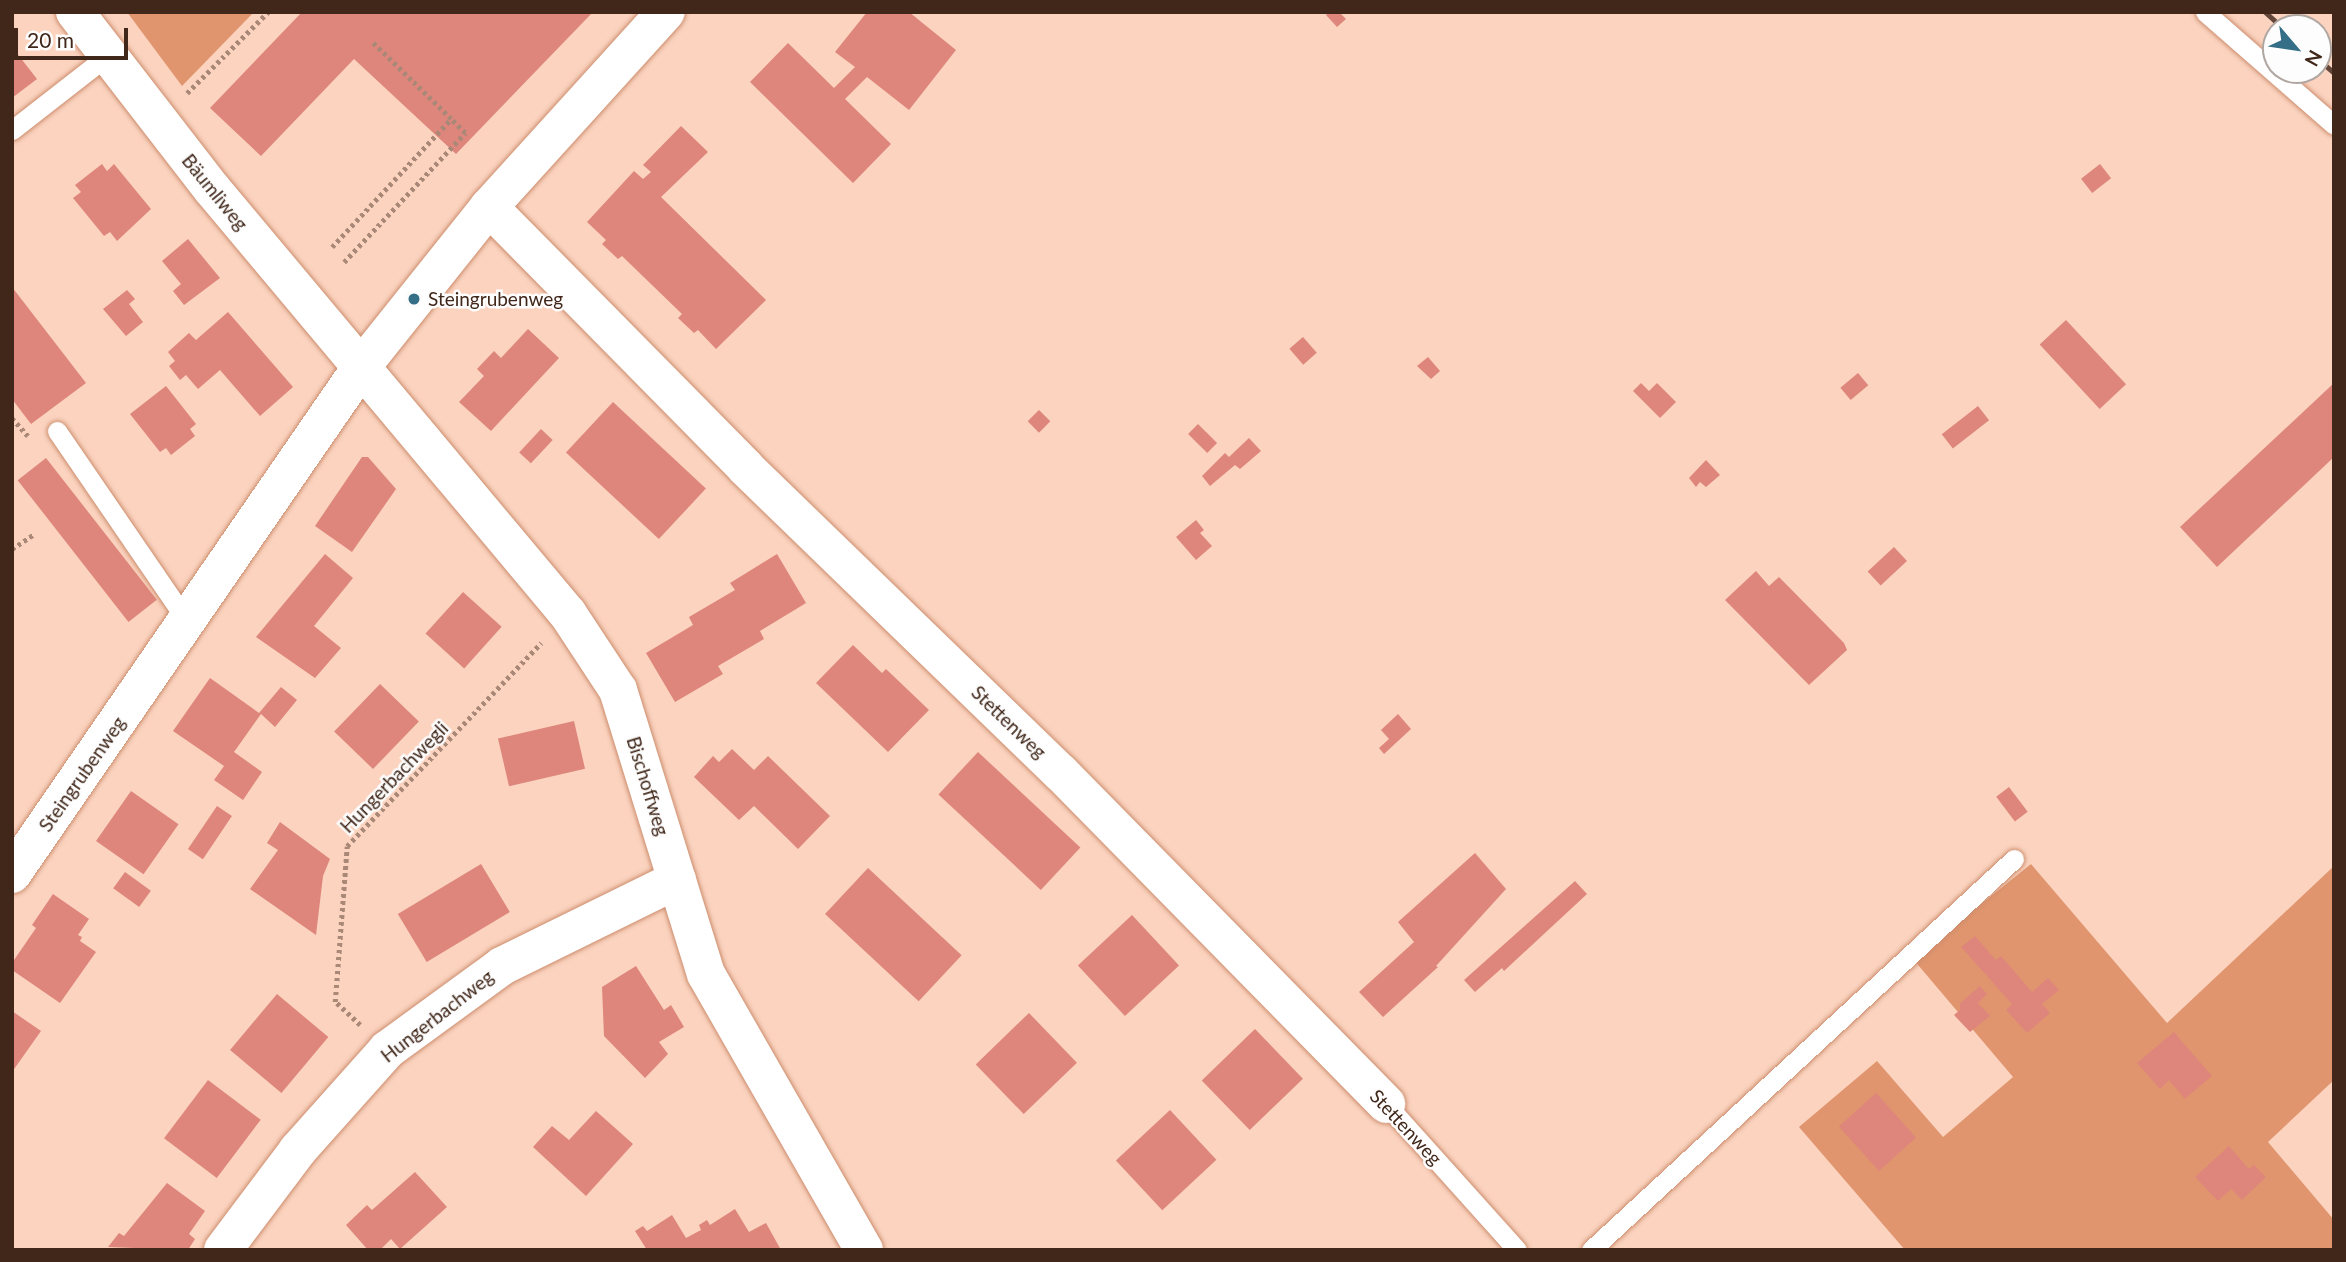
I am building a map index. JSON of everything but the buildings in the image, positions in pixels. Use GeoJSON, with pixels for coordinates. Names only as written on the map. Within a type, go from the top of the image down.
{"type":"FeatureCollection","features":[{"type":"Feature","properties":{"kind":"street","name":"Bäumliweg"},"geometry":{"type":"LineString","coordinates":[[75,12],[216,194],[362,366]]}},
{"type":"Feature","properties":{"kind":"street","name":"Steingrubenweg"},"geometry":{"type":"LineString","coordinates":[[12,874],[362,366],[488,207],[666,12]]}},
{"type":"Feature","properties":{"kind":"street","name":"Stettenweg"},"geometry":{"type":"LineString","coordinates":[[488,207],[746,468],[1061,773],[1386,1104]]}},
{"type":"Feature","properties":{"kind":"street","name":"Bischoffweg"},"geometry":{"type":"LineString","coordinates":[[362,366],[568,614],[618,690],[706,974],[864,1250]]}},
{"type":"Feature","properties":{"kind":"street","name":"Hungerbachweg"},"geometry":{"type":"LineString","coordinates":[[223,1250],[298,1150],[387,1050],[502,966],[677,880]]}},
{"type":"Feature","properties":{"kind":"lane"},"geometry":{"type":"LineString","coordinates":[[2205,12],[2334,125]]}},
{"type":"Feature","properties":{"kind":"lane"},"geometry":{"type":"LineString","coordinates":[[12,130],[108,55]]}},
{"type":"Feature","properties":{"kind":"lane"},"geometry":{"type":"LineString","coordinates":[[57,431],[188,622]]}},
{"type":"Feature","properties":{"kind":"lane"},"geometry":{"type":"LineString","coordinates":[[1591,1250],[2014,859]]}},
{"type":"Feature","properties":{"kind":"lane","name":"Stettenweg"},"geometry":{"type":"LineString","coordinates":[[1386,1104],[1517,1250]]}},
{"type":"Feature","properties":{"kind":"path"},"geometry":{"type":"LineString","coordinates":[[158,120],[268,12]]}},
{"type":"Feature","properties":{"kind":"path"},"geometry":{"type":"LineString","coordinates":[[344,262],[465,133],[372,42]]}},
{"type":"Feature","properties":{"kind":"path"},"geometry":{"type":"LineString","coordinates":[[332,247],[451,119]]}},
{"type":"Feature","properties":{"kind":"path"},"geometry":{"type":"LineString","coordinates":[[12,549],[33,536]]}},
{"type":"Feature","properties":{"kind":"path","name":"Hungerbachwegli"},"geometry":{"type":"LineString","coordinates":[[335,1002],[347,846],[568,614]]}},
{"type":"Feature","properties":{"kind":"shaded area"},"geometry":{"type":"Polygon","coordinates":[[[127,12],[254,12],[182,86],[127,12]]]}},
{"type":"Feature","properties":{"kind":"shaded area"},"geometry":{"type":"Polygon","coordinates":[[[2031,864],[2167,1023],[2334,866],[2334,1080],[2268,1142],[2334,1220],[2334,1250],[1905,1250],[1799,1127],[1877,1061],[1943,1137],[2013,1077],[1913,959],[2031,864]]]}},
{"type":"Feature","properties":{"kind":"place","name":"Steingrubenweg"},"geometry":{"type":"Point","coordinates":[414,299]}}]}
